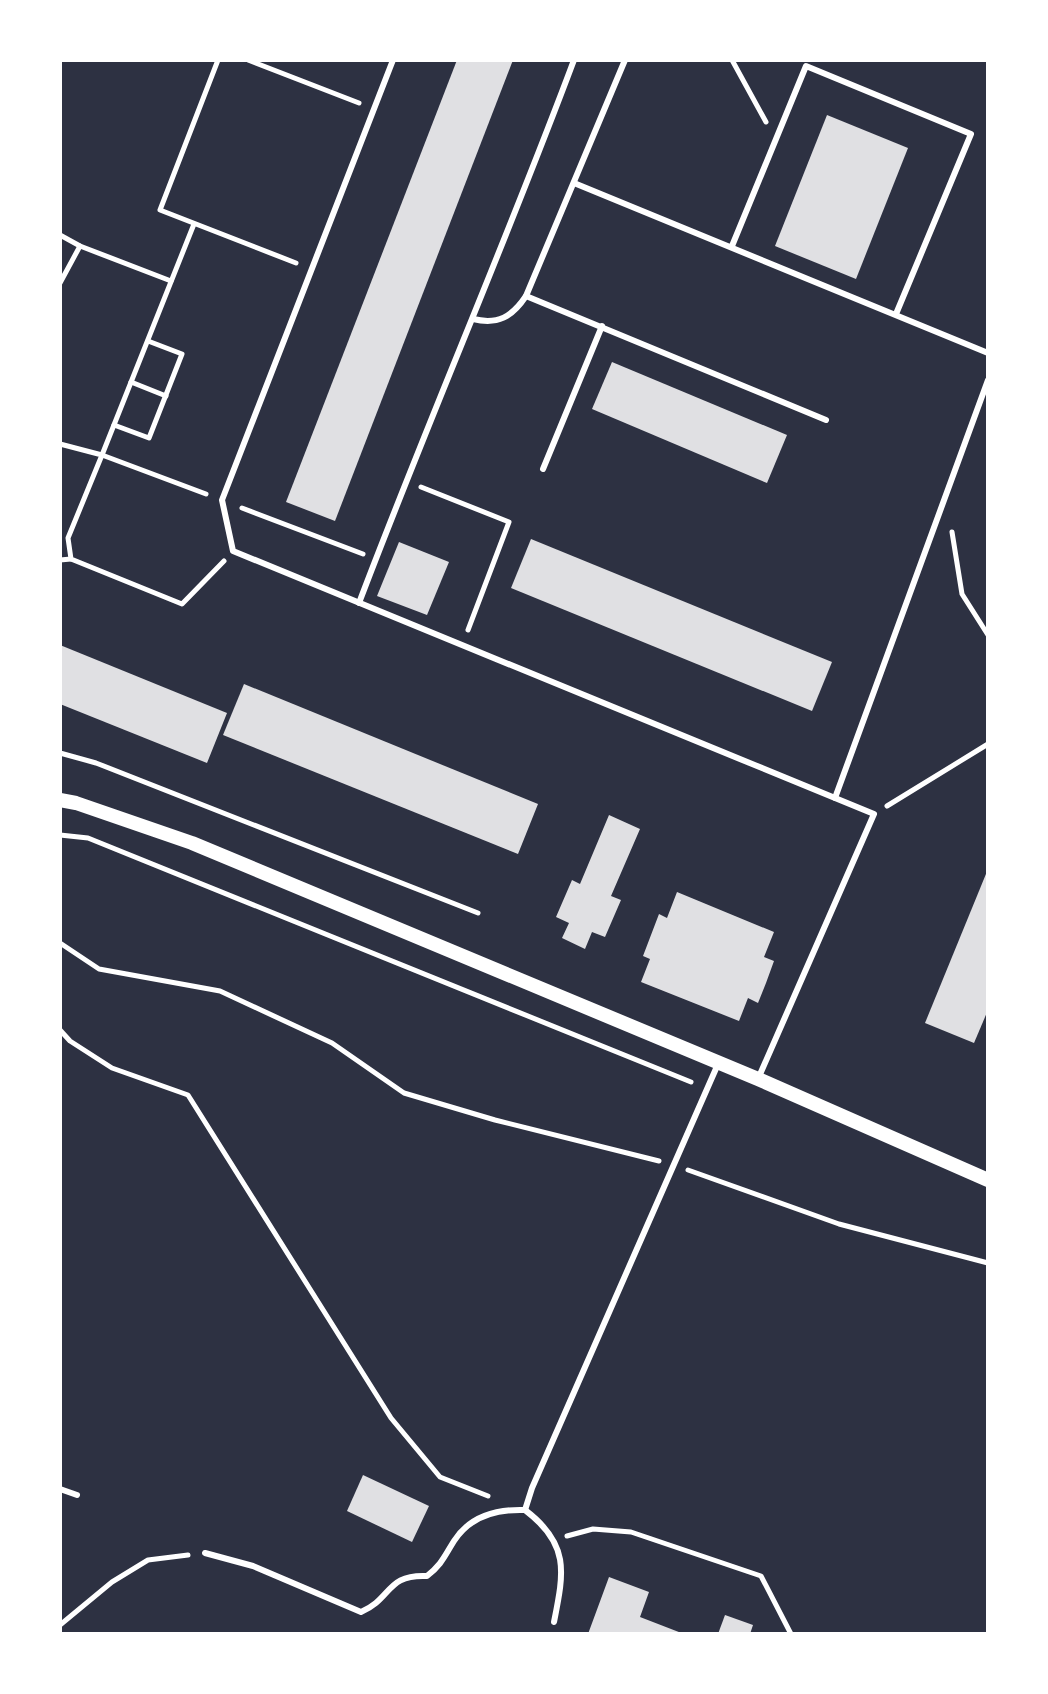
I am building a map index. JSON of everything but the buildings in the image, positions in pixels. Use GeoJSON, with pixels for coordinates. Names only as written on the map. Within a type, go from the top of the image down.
{"type":"FeatureCollection","features":[{"type":"Feature","properties":{"kind":"street"},"geometry":{"type":"LineString","coordinates":[[60,800],[192,843],[758,1079],[988,1180]]}},
{"type":"Feature","properties":{"kind":"lane"},"geometry":{"type":"LineString","coordinates":[[382,60],[392,62],[222,500],[233,551],[874,814],[758,1079]]}},
{"type":"Feature","properties":{"kind":"lane"},"geometry":{"type":"LineString","coordinates":[[359,603],[574,60]]}},
{"type":"Feature","properties":{"kind":"lane"},"geometry":{"type":"LineString","coordinates":[[473,319],[488,323],[503,320],[516,310],[526,296],[625,60]]}},
{"type":"Feature","properties":{"kind":"lane"},"geometry":{"type":"LineString","coordinates":[[732,246],[806,66],[971,134],[896,314]]}},
{"type":"Feature","properties":{"kind":"lane"},"geometry":{"type":"LineString","coordinates":[[574,183],[988,353]]}},
{"type":"Feature","properties":{"kind":"lane"},"geometry":{"type":"LineString","coordinates":[[526,296],[826,420]]}},
{"type":"Feature","properties":{"kind":"lane"},"geometry":{"type":"LineString","coordinates":[[543,469],[602,326]]}},
{"type":"Feature","properties":{"kind":"lane"},"geometry":{"type":"LineString","coordinates":[[835,798],[988,380]]}},
{"type":"Feature","properties":{"kind":"lane"},"geometry":{"type":"LineString","coordinates":[[525,1510],[718,1064]]}},
{"type":"Feature","properties":{"kind":"lane"},"geometry":{"type":"LineString","coordinates":[[60,1489],[77,1495]]}},
{"type":"Feature","properties":{"kind":"lane"},"geometry":{"type":"LineString","coordinates":[[205,1553],[253,1566],[361,1612],[376,1605],[389,1587],[408,1575],[427,1576],[443,1563],[465,1527],[483,1515],[503,1509],[525,1510],[555,1540],[563,1576],[554,1622]]}},
{"type":"Feature","properties":{"kind":"path"},"geometry":{"type":"LineString","coordinates":[[218,60],[160,210],[312,269]]}},
{"type":"Feature","properties":{"kind":"path"},"geometry":{"type":"LineString","coordinates":[[248,60],[374,109]]}},
{"type":"Feature","properties":{"kind":"path"},"geometry":{"type":"LineString","coordinates":[[732,60],[776,139]]}},
{"type":"Feature","properties":{"kind":"path"},"geometry":{"type":"LineString","coordinates":[[71,559],[68,538],[194,224]]}},
{"type":"Feature","properties":{"kind":"path"},"geometry":{"type":"LineString","coordinates":[[60,235],[80,246],[171,281]]}},
{"type":"Feature","properties":{"kind":"path"},"geometry":{"type":"LineString","coordinates":[[60,283],[80,246]]}},
{"type":"Feature","properties":{"kind":"path"},"geometry":{"type":"LineString","coordinates":[[114,425],[149,438],[166,396],[182,354],[148,341]]}},
{"type":"Feature","properties":{"kind":"path"},"geometry":{"type":"LineString","coordinates":[[131,382],[166,396]]}},
{"type":"Feature","properties":{"kind":"path"},"geometry":{"type":"LineString","coordinates":[[60,444],[102,455],[375,559]]}},
{"type":"Feature","properties":{"kind":"path"},"geometry":{"type":"LineString","coordinates":[[405,481],[509,522],[462,645]]}},
{"type":"Feature","properties":{"kind":"path"},"geometry":{"type":"LineString","coordinates":[[946,497],[962,594],[988,635]]}},
{"type":"Feature","properties":{"kind":"path"},"geometry":{"type":"LineString","coordinates":[[60,560],[71,559],[182,604],[233,551]]}},
{"type":"Feature","properties":{"kind":"path"},"geometry":{"type":"LineString","coordinates":[[874,814],[988,744]]}},
{"type":"Feature","properties":{"kind":"path"},"geometry":{"type":"LineString","coordinates":[[60,753],[96,763],[478,913]]}},
{"type":"Feature","properties":{"kind":"path"},"geometry":{"type":"LineString","coordinates":[[60,835],[88,838],[707,1089]]}},
{"type":"Feature","properties":{"kind":"path"},"geometry":{"type":"LineString","coordinates":[[60,943],[99,969],[220,991],[332,1043],[404,1093],[495,1120],[674,1165],[839,1224],[988,1263]]}},
{"type":"Feature","properties":{"kind":"path"},"geometry":{"type":"LineString","coordinates":[[60,1030],[70,1041],[112,1068],[188,1095],[401,1430],[440,1477],[525,1510]]}},
{"type":"Feature","properties":{"kind":"path"},"geometry":{"type":"LineString","coordinates":[[555,1540],[593,1529],[631,1532],[761,1576],[791,1634]]}},
{"type":"Feature","properties":{"kind":"path"},"geometry":{"type":"LineString","coordinates":[[60,1625],[112,1582],[148,1560],[205,1553]]}}]}
